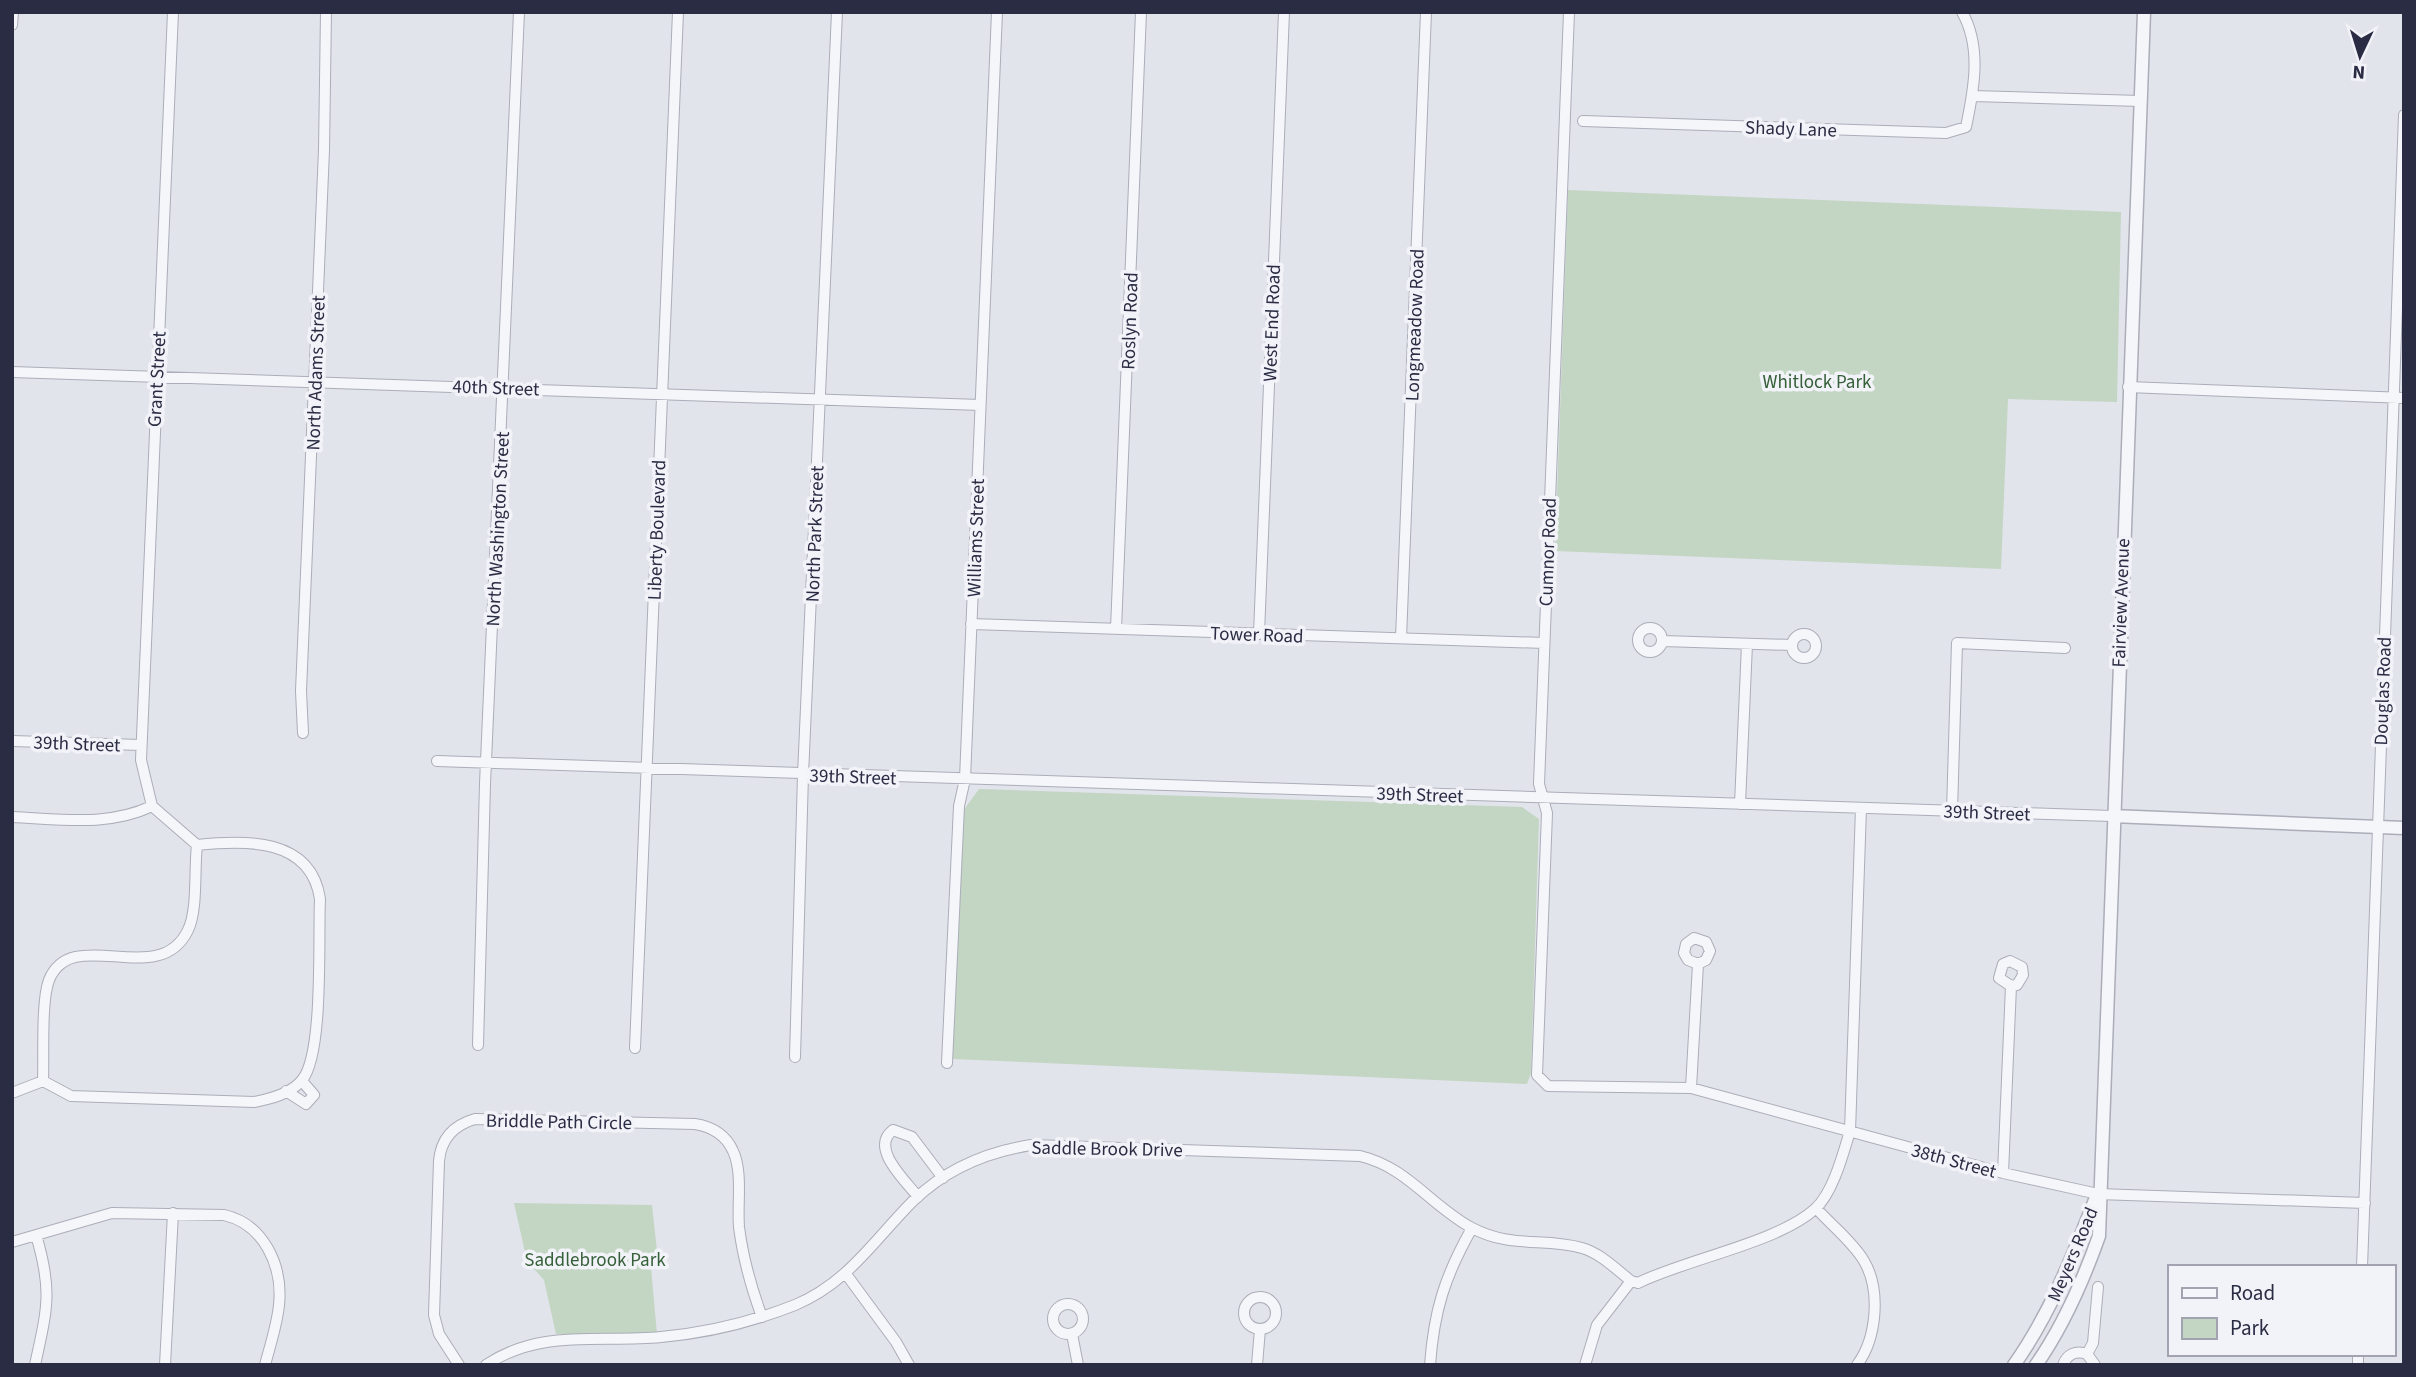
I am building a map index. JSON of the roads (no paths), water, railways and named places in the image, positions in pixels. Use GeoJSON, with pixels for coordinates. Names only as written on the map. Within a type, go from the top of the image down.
{"type":"FeatureCollection","features":[{"type":"Feature","properties":{"kind":"street"},"geometry":{"type":"LineString","coordinates":[[12,25],[13,12]]}},
{"type":"Feature","properties":{"kind":"street","name":"Grant Street"},"geometry":{"type":"LineString","coordinates":[[152,806],[144,779],[141,745],[173,12]]}},
{"type":"Feature","properties":{"kind":"street","name":"North Adams Street"},"geometry":{"type":"LineString","coordinates":[[303,733],[301,691],[324,150],[326,12]]}},
{"type":"Feature","properties":{"kind":"street","name":"North Washington Street"},"geometry":{"type":"LineString","coordinates":[[478,1045],[487,763],[519,12]]}},
{"type":"Feature","properties":{"kind":"street","name":"Liberty Boulevard"},"geometry":{"type":"LineString","coordinates":[[635,1048],[678,12]]}},
{"type":"Feature","properties":{"kind":"street","name":"North Park Street"},"geometry":{"type":"LineString","coordinates":[[795,1057],[803,775],[837,12]]}},
{"type":"Feature","properties":{"kind":"street","name":"Williams Street"},"geometry":{"type":"LineString","coordinates":[[947,1063],[959,806],[965,779],[997,12]]}},
{"type":"Feature","properties":{"kind":"street","name":"Roslyn Road"},"geometry":{"type":"LineString","coordinates":[[1116,629],[1141,12]]}},
{"type":"Feature","properties":{"kind":"street","name":"West End Road"},"geometry":{"type":"LineString","coordinates":[[1259,634],[1284,12]]}},
{"type":"Feature","properties":{"kind":"street","name":"Longmeadow Road"},"geometry":{"type":"LineString","coordinates":[[1401,638],[1426,12]]}},
{"type":"Feature","properties":{"kind":"street","name":"Cumnor Road"},"geometry":{"type":"LineString","coordinates":[[1548,1086],[1537,1075],[1547,813],[1539,784],[1569,12]]}},
{"type":"Feature","properties":{"kind":"street"},"geometry":{"type":"LineString","coordinates":[[1962,12],[1975,42],[1973,96],[2140,102]]}},
{"type":"Feature","properties":{"kind":"street","name":"Fairview Avenue"},"geometry":{"type":"LineString","coordinates":[[2098,1194],[2144,12]]}},
{"type":"Feature","properties":{"kind":"street","name":"Shady Lane"},"geometry":{"type":"LineString","coordinates":[[1583,121],[1946,134],[1966,127],[1973,96]]}},
{"type":"Feature","properties":{"kind":"street","name":"Douglas Road"},"geometry":{"type":"LineString","coordinates":[[2362,1265],[2376,827],[2398,398],[2404,115]]}},
{"type":"Feature","properties":{"kind":"street","name":"40th Street"},"geometry":{"type":"LineString","coordinates":[[12,372],[980,405]]}},
{"type":"Feature","properties":{"kind":"street"},"geometry":{"type":"LineString","coordinates":[[2128,387],[2398,398]]}},
{"type":"Feature","properties":{"kind":"street","name":"Tower Road"},"geometry":{"type":"LineString","coordinates":[[971,624],[1544,643]]}},
{"type":"Feature","properties":{"kind":"street"},"geometry":{"type":"LineString","coordinates":[[1663,641],[1792,645]]}},
{"type":"Feature","properties":{"kind":"street"},"geometry":{"type":"LineString","coordinates":[[1952,811],[1957,643],[2065,648]]}},
{"type":"Feature","properties":{"kind":"street"},"geometry":{"type":"LineString","coordinates":[[1740,804],[1746,644]]}},
{"type":"Feature","properties":{"kind":"street","name":"39th Street"},"geometry":{"type":"LineString","coordinates":[[12,741],[141,745]]}},
{"type":"Feature","properties":{"kind":"street","name":"39th Street"},"geometry":{"type":"LineString","coordinates":[[437,761],[2404,828]]}},
{"type":"Feature","properties":{"kind":"street"},"geometry":{"type":"LineString","coordinates":[[12,817],[106,821],[152,806],[197,845],[224,842],[274,845],[306,866],[316,884],[320,899],[315,1039],[311,1063],[302,1081],[289,1090],[254,1102],[202,1102],[71,1096],[43,1081],[12,1093]]}},
{"type":"Feature","properties":{"kind":"street"},"geometry":{"type":"LineString","coordinates":[[1585,1365],[1597,1325],[1631,1281],[1637,1283],[1767,1235],[1816,1208],[1837,1172],[1850,1131],[1861,808]]}},
{"type":"Feature","properties":{"kind":"street"},"geometry":{"type":"LineString","coordinates":[[43,1081],[47,991],[51,976],[60,964],[76,956],[150,958],[174,948],[191,922],[197,845]]}},
{"type":"Feature","properties":{"kind":"street"},"geometry":{"type":"LineString","coordinates":[[1691,1088],[1698,964]]}},
{"type":"Feature","properties":{"kind":"street"},"geometry":{"type":"LineString","coordinates":[[2003,1173],[2011,986]]}},
{"type":"Feature","properties":{"kind":"street"},"geometry":{"type":"LineString","coordinates":[[289,1090],[306,1104],[314,1095],[302,1081]]}},
{"type":"Feature","properties":{"kind":"street","name":"38th Street"},"geometry":{"type":"LineString","coordinates":[[1548,1086],[1691,1088],[2003,1173],[2098,1194],[2365,1203]]}},
{"type":"Feature","properties":{"kind":"street","name":"Briddle Path Circle"},"geometry":{"type":"LineString","coordinates":[[459,1365],[439,1334],[434,1315],[439,1161],[441,1148],[454,1128],[475,1119],[695,1124],[713,1129],[726,1138],[737,1160],[739,1226],[746,1270],[762,1317]]}},
{"type":"Feature","properties":{"kind":"street"},"geometry":{"type":"LineString","coordinates":[[918,1197],[886,1154],[884,1143],[892,1130],[912,1137],[943,1178]]}},
{"type":"Feature","properties":{"kind":"street","name":"Saddle Brook Drive"},"geometry":{"type":"LineString","coordinates":[[486,1365],[523,1346],[550,1339],[664,1337],[705,1331],[762,1317],[815,1295],[846,1274],[918,1197],[943,1178],[988,1155],[1050,1144],[1344,1154],[1374,1159],[1397,1170],[1447,1212],[1472,1228],[1514,1242],[1581,1247],[1595,1253],[1631,1281]]}},
{"type":"Feature","properties":{"kind":"street","name":"Meyers Road"},"geometry":{"type":"LineString","coordinates":[[2014,1365],[2036,1333],[2063,1280],[2098,1194]]}},
{"type":"Feature","properties":{"kind":"street","name":"Meyers Road"},"geometry":{"type":"LineString","coordinates":[[2036,1365],[2052,1343],[2085,1277],[2099,1236],[2098,1194]]}},
{"type":"Feature","properties":{"kind":"street"},"geometry":{"type":"LineString","coordinates":[[1816,1208],[1863,1259],[1872,1282],[1873,1322],[1866,1352],[1857,1365]]}},
{"type":"Feature","properties":{"kind":"street"},"geometry":{"type":"LineString","coordinates":[[12,1242],[112,1213],[224,1214],[241,1219],[253,1227],[270,1250],[276,1272],[279,1304],[265,1365]]}},
{"type":"Feature","properties":{"kind":"street"},"geometry":{"type":"LineString","coordinates":[[165,1365],[173,1213]]}},
{"type":"Feature","properties":{"kind":"street"},"geometry":{"type":"LineString","coordinates":[[1430,1365],[1437,1303],[1446,1277],[1472,1228]]}},
{"type":"Feature","properties":{"kind":"street"},"geometry":{"type":"LineString","coordinates":[[35,1365],[49,1291],[47,1272],[36,1235]]}},
{"type":"Feature","properties":{"kind":"street"},"geometry":{"type":"LineString","coordinates":[[846,1274],[896,1342],[909,1365]]}},
{"type":"Feature","properties":{"kind":"street"},"geometry":{"type":"LineString","coordinates":[[2087,1354],[2093,1343],[2098,1287]]}},
{"type":"Feature","properties":{"kind":"street"},"geometry":{"type":"LineString","coordinates":[[1257,1365],[1260,1329]]}},
{"type":"Feature","properties":{"kind":"street"},"geometry":{"type":"LineString","coordinates":[[1072,1334],[1078,1365]]}},
{"type":"Feature","properties":{"kind":"street"},"geometry":{"type":"LineString","coordinates":[[2063,1365],[2072,1354],[2087,1354]]}},
{"type":"Feature","properties":{"kind":"street"},"geometry":{"type":"LineString","coordinates":[[2087,1354],[2095,1365]]}},
{"type":"Feature","properties":{"kind":"park label","name":"Whitlock Park"},"geometry":{"type":"Point","coordinates":[1817,381]}},
{"type":"Feature","properties":{"kind":"park label","name":"Saddlebrook Park"},"geometry":{"type":"Point","coordinates":[595,1259]}}]}
